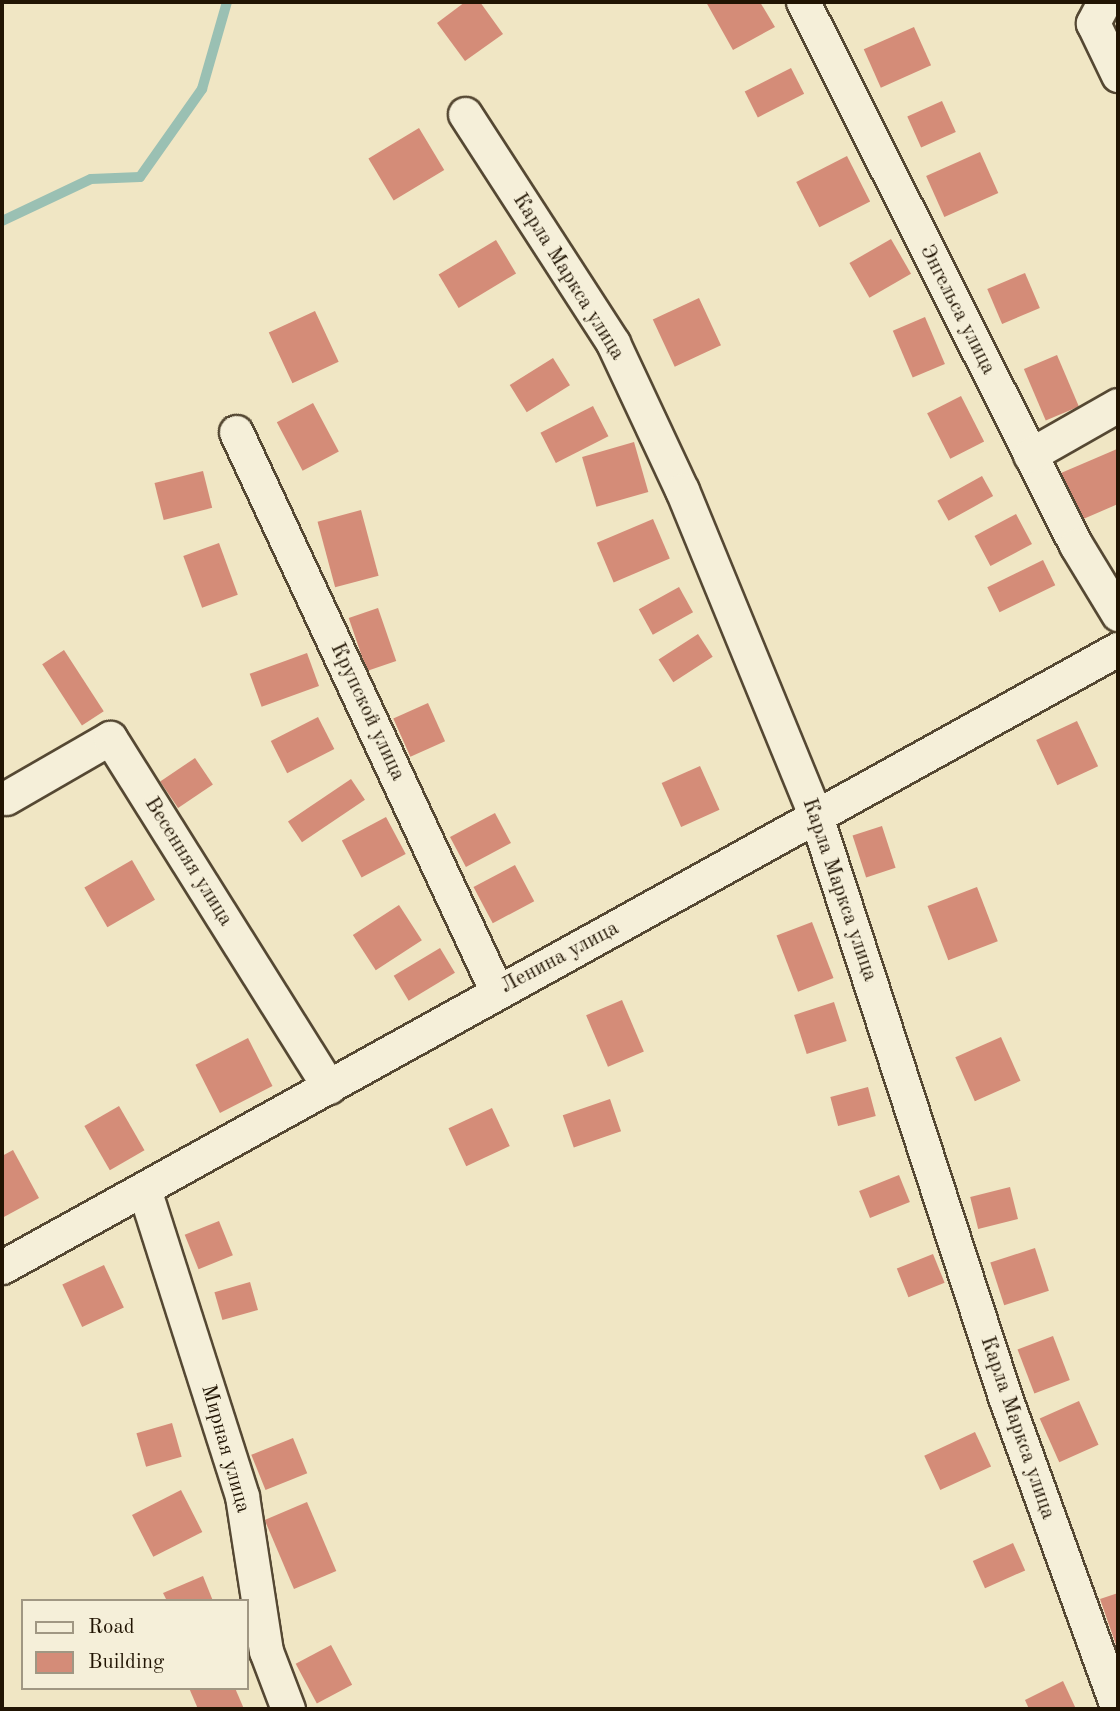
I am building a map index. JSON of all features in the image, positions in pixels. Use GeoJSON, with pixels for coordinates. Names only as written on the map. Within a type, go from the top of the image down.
{"type":"FeatureCollection","features":[{"type":"Feature","properties":{"kind":"street","name":"Энгельса улица"},"geometry":{"type":"LineString","coordinates":[[803,2],[1030,455],[1118,614]]}},
{"type":"Feature","properties":{"kind":"street"},"geometry":{"type":"LineString","coordinates":[[1104,2],[1093,23],[1118,75]]}},
{"type":"Feature","properties":{"kind":"street","name":"Карла Маркса улица"},"geometry":{"type":"LineString","coordinates":[[465,114],[613,343],[682,490],[817,819],[1005,1397],[1118,1709]]}},
{"type":"Feature","properties":{"kind":"street"},"geometry":{"type":"LineString","coordinates":[[1030,455],[1118,405]]}},
{"type":"Feature","properties":{"kind":"street","name":"Крупской улица"},"geometry":{"type":"LineString","coordinates":[[236,432],[497,992]]}},
{"type":"Feature","properties":{"kind":"street","name":"Ленина улица"},"geometry":{"type":"LineString","coordinates":[[2,1267],[145,1192],[497,992],[817,819],[1118,649]]}},
{"type":"Feature","properties":{"kind":"street","name":"Весенняя улица"},"geometry":{"type":"LineString","coordinates":[[6,798],[110,738],[329,1087]]}},
{"type":"Feature","properties":{"kind":"street","name":"Мирная улица"},"geometry":{"type":"LineString","coordinates":[[145,1192],[242,1496],[266,1651],[288,1709]]}},
{"type":"Feature","properties":{"kind":"building"},"geometry":{"type":"Polygon","coordinates":[[[465,2],[480,2],[503,34],[465,61],[437,23],[465,2]]]}},
{"type":"Feature","properties":{"kind":"building"},"geometry":{"type":"Polygon","coordinates":[[[706,2],[760,2],[775,27],[733,50],[706,2]]]}},
{"type":"Feature","properties":{"kind":"building"},"geometry":{"type":"Polygon","coordinates":[[[914,27],[931,65],[881,88],[864,49],[914,27]]]}},
{"type":"Feature","properties":{"kind":"building"},"geometry":{"type":"Polygon","coordinates":[[[791,68],[804,94],[758,117],[745,92],[791,68]]]}},
{"type":"Feature","properties":{"kind":"building"},"geometry":{"type":"Polygon","coordinates":[[[942,101],[956,132],[921,148],[907,116],[942,101]]]}},
{"type":"Feature","properties":{"kind":"building"},"geometry":{"type":"Polygon","coordinates":[[[419,128],[444,170],[394,200],[368,158],[419,128]]]}},
{"type":"Feature","properties":{"kind":"building"},"geometry":{"type":"Polygon","coordinates":[[[980,152],[998,193],[944,217],[926,176],[980,152]]]}},
{"type":"Feature","properties":{"kind":"building"},"geometry":{"type":"Polygon","coordinates":[[[847,156],[870,201],[819,227],[796,182],[847,156]]]}},
{"type":"Feature","properties":{"kind":"building"},"geometry":{"type":"Polygon","coordinates":[[[891,239],[911,274],[869,298],[849,263],[891,239]]]}},
{"type":"Feature","properties":{"kind":"building"},"geometry":{"type":"Polygon","coordinates":[[[496,240],[516,273],[459,308],[439,275],[496,240]]]}},
{"type":"Feature","properties":{"kind":"building"},"geometry":{"type":"Polygon","coordinates":[[[1025,273],[1040,308],[1002,324],[987,289],[1025,273]]]}},
{"type":"Feature","properties":{"kind":"building"},"geometry":{"type":"Polygon","coordinates":[[[699,298],[721,345],[675,367],[653,320],[699,298]]]}},
{"type":"Feature","properties":{"kind":"building"},"geometry":{"type":"Polygon","coordinates":[[[315,311],[339,362],[292,383],[269,333],[315,311]]]}},
{"type":"Feature","properties":{"kind":"building"},"geometry":{"type":"Polygon","coordinates":[[[925,317],[945,364],[913,378],[893,331],[925,317]]]}},
{"type":"Feature","properties":{"kind":"building"},"geometry":{"type":"Polygon","coordinates":[[[1057,355],[1079,407],[1046,421],[1024,369],[1057,355]]]}},
{"type":"Feature","properties":{"kind":"building"},"geometry":{"type":"Polygon","coordinates":[[[553,358],[570,385],[527,412],[510,385],[553,358]]]}},
{"type":"Feature","properties":{"kind":"building"},"geometry":{"type":"Polygon","coordinates":[[[961,396],[984,441],[950,459],[927,413],[961,396]]]}},
{"type":"Feature","properties":{"kind":"building"},"geometry":{"type":"Polygon","coordinates":[[[313,403],[339,452],[303,471],[277,422],[313,403]]]}},
{"type":"Feature","properties":{"kind":"building"},"geometry":{"type":"Polygon","coordinates":[[[593,406],[608,436],[556,463],[540,433],[593,406]]]}},
{"type":"Feature","properties":{"kind":"building"},"geometry":{"type":"Polygon","coordinates":[[[634,442],[648,492],[596,507],[582,457],[634,442]]]}},
{"type":"Feature","properties":{"kind":"building"},"geometry":{"type":"Polygon","coordinates":[[[1117,449],[1118,504],[1081,520],[1061,473],[1117,449]]]}},
{"type":"Feature","properties":{"kind":"building"},"geometry":{"type":"Polygon","coordinates":[[[203,471],[212,508],[164,520],[154,483],[203,471]]]}},
{"type":"Feature","properties":{"kind":"building"},"geometry":{"type":"Polygon","coordinates":[[[982,476],[993,496],[949,521],[937,501],[982,476]]]}},
{"type":"Feature","properties":{"kind":"building"},"geometry":{"type":"Polygon","coordinates":[[[361,510],[379,576],[335,587],[318,522],[361,510]]]}},
{"type":"Feature","properties":{"kind":"building"},"geometry":{"type":"Polygon","coordinates":[[[1016,514],[1032,544],[990,566],[975,536],[1016,514]]]}},
{"type":"Feature","properties":{"kind":"building"},"geometry":{"type":"Polygon","coordinates":[[[653,519],[670,559],[614,582],[597,543],[653,519]]]}},
{"type":"Feature","properties":{"kind":"building"},"geometry":{"type":"Polygon","coordinates":[[[219,543],[238,595],[202,608],[183,556],[219,543]]]}},
{"type":"Feature","properties":{"kind":"building"},"geometry":{"type":"Polygon","coordinates":[[[1043,560],[1055,585],[1000,612],[987,587],[1043,560]]]}},
{"type":"Feature","properties":{"kind":"building"},"geometry":{"type":"Polygon","coordinates":[[[679,587],[693,612],[653,635],[639,609],[679,587]]]}},
{"type":"Feature","properties":{"kind":"building"},"geometry":{"type":"Polygon","coordinates":[[[378,608],[396,661],[367,671],[349,618],[378,608]]]}},
{"type":"Feature","properties":{"kind":"building"},"geometry":{"type":"Polygon","coordinates":[[[698,634],[713,657],[673,682],[659,660],[698,634]]]}},
{"type":"Feature","properties":{"kind":"building"},"geometry":{"type":"Polygon","coordinates":[[[64,650],[104,711],[82,725],[42,664],[64,650]]]}},
{"type":"Feature","properties":{"kind":"building"},"geometry":{"type":"Polygon","coordinates":[[[307,653],[319,686],[262,707],[250,674],[307,653]]]}},
{"type":"Feature","properties":{"kind":"building"},"geometry":{"type":"Polygon","coordinates":[[[428,703],[445,741],[410,757],[393,718],[428,703]]]}},
{"type":"Feature","properties":{"kind":"building"},"geometry":{"type":"Polygon","coordinates":[[[318,717],[334,749],[287,773],[271,741],[318,717]]]}},
{"type":"Feature","properties":{"kind":"building"},"geometry":{"type":"Polygon","coordinates":[[[1077,721],[1098,766],[1057,785],[1036,740],[1077,721]]]}},
{"type":"Feature","properties":{"kind":"building"},"geometry":{"type":"Polygon","coordinates":[[[195,758],[213,785],[178,808],[160,781],[195,758]]]}},
{"type":"Feature","properties":{"kind":"building"},"geometry":{"type":"Polygon","coordinates":[[[700,766],[720,810],[681,827],[662,783],[700,766]]]}},
{"type":"Feature","properties":{"kind":"building"},"geometry":{"type":"Polygon","coordinates":[[[351,779],[365,800],[302,842],[288,821],[351,779]]]}},
{"type":"Feature","properties":{"kind":"building"},"geometry":{"type":"Polygon","coordinates":[[[495,813],[511,843],[466,867],[450,837],[495,813]]]}},
{"type":"Feature","properties":{"kind":"building"},"geometry":{"type":"Polygon","coordinates":[[[386,817],[406,854],[362,878],[342,840],[386,817]]]}},
{"type":"Feature","properties":{"kind":"building"},"geometry":{"type":"Polygon","coordinates":[[[882,826],[896,868],[866,877],[853,836],[882,826]]]}},
{"type":"Feature","properties":{"kind":"building"},"geometry":{"type":"Polygon","coordinates":[[[132,860],[155,900],[107,927],[84,888],[132,860]]]}},
{"type":"Feature","properties":{"kind":"building"},"geometry":{"type":"Polygon","coordinates":[[[515,865],[534,901],[493,923],[474,887],[515,865]]]}},
{"type":"Feature","properties":{"kind":"building"},"geometry":{"type":"Polygon","coordinates":[[[977,887],[998,941],[948,960],[928,906],[977,887]]]}},
{"type":"Feature","properties":{"kind":"building"},"geometry":{"type":"Polygon","coordinates":[[[399,905],[422,940],[376,970],[353,935],[399,905]]]}},
{"type":"Feature","properties":{"kind":"building"},"geometry":{"type":"Polygon","coordinates":[[[812,922],[834,978],[798,992],[777,936],[812,922]]]}},
{"type":"Feature","properties":{"kind":"building"},"geometry":{"type":"Polygon","coordinates":[[[440,948],[455,973],[409,1001],[394,976],[440,948]]]}},
{"type":"Feature","properties":{"kind":"building"},"geometry":{"type":"Polygon","coordinates":[[[622,1000],[644,1052],[608,1067],[586,1015],[622,1000]]]}},
{"type":"Feature","properties":{"kind":"building"},"geometry":{"type":"Polygon","coordinates":[[[834,1002],[847,1041],[807,1054],[794,1015],[834,1002]]]}},
{"type":"Feature","properties":{"kind":"building"},"geometry":{"type":"Polygon","coordinates":[[[1001,1037],[1021,1081],[975,1101],[955,1057],[1001,1037]]]}},
{"type":"Feature","properties":{"kind":"building"},"geometry":{"type":"Polygon","coordinates":[[[248,1038],[273,1086],[220,1113],[195,1065],[248,1038]]]}},
{"type":"Feature","properties":{"kind":"building"},"geometry":{"type":"Polygon","coordinates":[[[868,1087],[876,1116],[838,1126],[830,1097],[868,1087]]]}},
{"type":"Feature","properties":{"kind":"building"},"geometry":{"type":"Polygon","coordinates":[[[610,1099],[621,1131],[574,1147],[563,1115],[610,1099]]]}},
{"type":"Feature","properties":{"kind":"building"},"geometry":{"type":"Polygon","coordinates":[[[119,1106],[144,1150],[110,1170],[84,1126],[119,1106]]]}},
{"type":"Feature","properties":{"kind":"building"},"geometry":{"type":"Polygon","coordinates":[[[492,1108],[510,1146],[466,1166],[448,1128],[492,1108]]]}},
{"type":"Feature","properties":{"kind":"building"},"geometry":{"type":"Polygon","coordinates":[[[13,1150],[39,1198],[2,1218],[2,1156],[13,1150]]]}},
{"type":"Feature","properties":{"kind":"building"},"geometry":{"type":"Polygon","coordinates":[[[899,1175],[910,1202],[870,1218],[859,1191],[899,1175]]]}},
{"type":"Feature","properties":{"kind":"building"},"geometry":{"type":"Polygon","coordinates":[[[1010,1187],[1018,1219],[978,1229],[970,1197],[1010,1187]]]}},
{"type":"Feature","properties":{"kind":"building"},"geometry":{"type":"Polygon","coordinates":[[[219,1221],[233,1255],[199,1269],[185,1235],[219,1221]]]}},
{"type":"Feature","properties":{"kind":"building"},"geometry":{"type":"Polygon","coordinates":[[[1035,1248],[1049,1291],[1004,1305],[990,1263],[1035,1248]]]}},
{"type":"Feature","properties":{"kind":"building"},"geometry":{"type":"Polygon","coordinates":[[[933,1254],[945,1283],[908,1297],[897,1269],[933,1254]]]}},
{"type":"Feature","properties":{"kind":"building"},"geometry":{"type":"Polygon","coordinates":[[[104,1265],[124,1308],[82,1327],[62,1284],[104,1265]]]}},
{"type":"Feature","properties":{"kind":"building"},"geometry":{"type":"Polygon","coordinates":[[[250,1282],[258,1310],[222,1320],[214,1292],[250,1282]]]}},
{"type":"Feature","properties":{"kind":"building"},"geometry":{"type":"Polygon","coordinates":[[[1053,1336],[1070,1380],[1034,1393],[1018,1350],[1053,1336]]]}},
{"type":"Feature","properties":{"kind":"building"},"geometry":{"type":"Polygon","coordinates":[[[1079,1401],[1099,1445],[1059,1462],[1040,1418],[1079,1401]]]}},
{"type":"Feature","properties":{"kind":"building"},"geometry":{"type":"Polygon","coordinates":[[[172,1423],[182,1457],[146,1467],[136,1433],[172,1423]]]}},
{"type":"Feature","properties":{"kind":"building"},"geometry":{"type":"Polygon","coordinates":[[[975,1432],[991,1466],[940,1490],[924,1456],[975,1432]]]}},
{"type":"Feature","properties":{"kind":"building"},"geometry":{"type":"Polygon","coordinates":[[[293,1438],[307,1473],[266,1490],[251,1455],[293,1438]]]}},
{"type":"Feature","properties":{"kind":"building"},"geometry":{"type":"Polygon","coordinates":[[[181,1490],[202,1532],[153,1557],[132,1515],[181,1490]]]}},
{"type":"Feature","properties":{"kind":"building"},"geometry":{"type":"Polygon","coordinates":[[[307,1502],[336,1571],[294,1589],[265,1520],[307,1502]]]}},
{"type":"Feature","properties":{"kind":"building"},"geometry":{"type":"Polygon","coordinates":[[[1013,1543],[1025,1570],[985,1588],[973,1561],[1013,1543]]]}},
{"type":"Feature","properties":{"kind":"building"},"geometry":{"type":"Polygon","coordinates":[[[203,1576],[212,1599],[166,1599],[163,1593],[203,1576]]]}},
{"type":"Feature","properties":{"kind":"building"},"geometry":{"type":"Polygon","coordinates":[[[1118,1593],[1118,1644],[1116,1645],[1100,1599],[1118,1593]]]}},
{"type":"Feature","properties":{"kind":"building"},"geometry":{"type":"Polygon","coordinates":[[[331,1645],[352,1685],[317,1704],[296,1664],[331,1645]]]}},
{"type":"Feature","properties":{"kind":"building"},"geometry":{"type":"Polygon","coordinates":[[[1063,1681],[1076,1709],[1029,1709],[1025,1700],[1063,1681]]]}},
{"type":"Feature","properties":{"kind":"building"},"geometry":{"type":"Polygon","coordinates":[[[190,1690],[236,1690],[244,1709],[198,1709],[190,1690]]]}},
{"type":"Feature","properties":{"kind":"waterway"},"geometry":{"type":"LineString","coordinates":[[2,221],[91,179],[140,177],[202,89],[227,2]]}}]}
